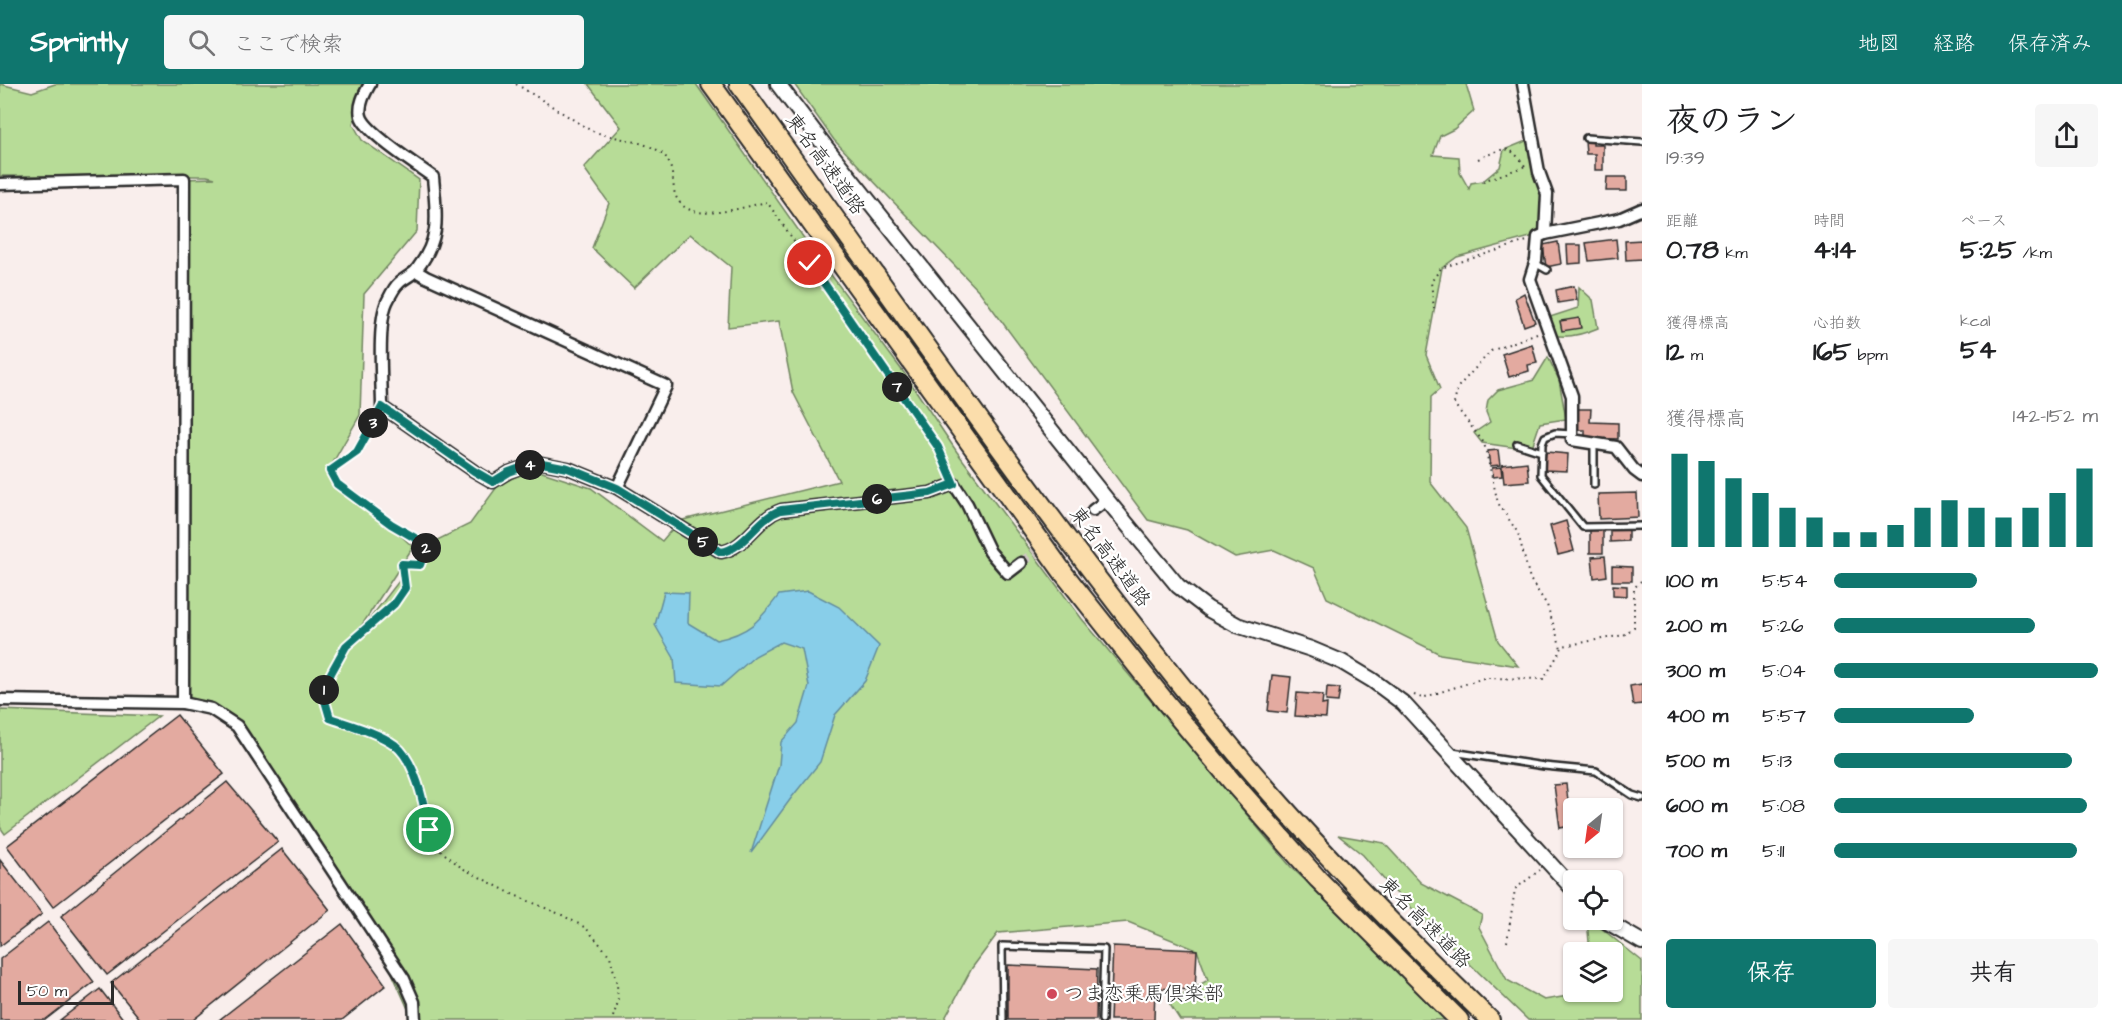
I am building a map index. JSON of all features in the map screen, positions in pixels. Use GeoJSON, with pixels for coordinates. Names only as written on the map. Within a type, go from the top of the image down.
{"type":"FeatureCollection","features":[{"type":"Feature","properties":{"kind":"highway"},"geometry":{"type":"LineString","coordinates":[[711,84],[1065,575],[1164,700],[1318,879],[1459,1020]]}},
{"type":"Feature","properties":{"kind":"highway","name":"東名高速道路"},"geometry":{"type":"LineString","coordinates":[[739,84],[1083,561],[1181,686],[1251,770],[1334,863],[1490,1020]]}},
{"type":"Feature","properties":{"kind":"street"},"geometry":{"type":"LineString","coordinates":[[369,84],[360,109],[361,118],[374,133],[433,177],[437,225],[430,246],[416,271],[397,284],[386,304],[381,328],[382,407],[493,482],[509,472],[537,462],[568,468],[617,488],[721,552],[732,550],[772,513],[781,510],[930,493],[954,484],[967,504],[990,552],[1008,573],[1021,563]]}},
{"type":"Feature","properties":{"kind":"street"},"geometry":{"type":"LineString","coordinates":[[778,84],[1107,500],[1178,586],[1208,609],[1237,625],[1342,662],[1372,680],[1402,703],[1563,878]]}},
{"type":"Feature","properties":{"kind":"street"},"geometry":{"type":"LineString","coordinates":[[1522,84],[1537,163],[1547,194],[1542,236],[1530,279],[1572,396],[1572,440],[1616,447],[1634,470],[1642,476]]}},
{"type":"Feature","properties":{"kind":"street"},"geometry":{"type":"LineString","coordinates":[[0,184],[184,179],[183,704]]}},
{"type":"Feature","properties":{"kind":"street"},"geometry":{"type":"LineString","coordinates":[[1542,236],[1619,219],[1642,209]]}},
{"type":"Feature","properties":{"kind":"street"},"geometry":{"type":"LineString","coordinates":[[416,271],[666,386],[617,488]]}},
{"type":"Feature","properties":{"kind":"street"},"geometry":{"type":"LineString","coordinates":[[1093,510],[1107,500]]}},
{"type":"Feature","properties":{"kind":"street"},"geometry":{"type":"LineString","coordinates":[[0,700],[183,704],[212,709],[237,726],[404,979],[414,1002],[415,1020]]}},
{"type":"Feature","properties":{"kind":"street"},"geometry":{"type":"LineString","coordinates":[[1621,930],[1642,942]]}},
{"type":"Feature","properties":{"kind":"lane"},"geometry":{"type":"LineString","coordinates":[[1586,138],[1642,142]]}},
{"type":"Feature","properties":{"kind":"lane"},"geometry":{"type":"LineString","coordinates":[[1535,263],[1547,270]]}},
{"type":"Feature","properties":{"kind":"lane"},"geometry":{"type":"LineString","coordinates":[[1572,434],[1555,433],[1545,437],[1542,444],[1541,475],[1583,527],[1642,526]]}},
{"type":"Feature","properties":{"kind":"lane"},"geometry":{"type":"LineString","coordinates":[[1516,444],[1542,452]]}},
{"type":"Feature","properties":{"kind":"lane"},"geometry":{"type":"LineString","coordinates":[[1594,444],[1594,484]]}},
{"type":"Feature","properties":{"kind":"lane"},"geometry":{"type":"LineString","coordinates":[[1448,751],[1544,766],[1596,771],[1632,795],[1642,798]]}},
{"type":"Feature","properties":{"kind":"lane"},"geometry":{"type":"LineString","coordinates":[[1003,1020],[1002,946],[1104,949],[1102,1020]]}},
{"type":"Feature","properties":{"kind":"path"},"geometry":{"type":"LineString","coordinates":[[516,84],[590,130],[647,145],[665,156],[675,194],[683,207],[698,214],[721,212],[767,202],[938,447],[954,484]]}},
{"type":"Feature","properties":{"kind":"path"},"geometry":{"type":"LineString","coordinates":[[1478,159],[1507,148],[1514,151],[1526,166]]}},
{"type":"Feature","properties":{"kind":"path"},"geometry":{"type":"LineString","coordinates":[[1483,181],[1537,163]]}},
{"type":"Feature","properties":{"kind":"path"},"geometry":{"type":"LineString","coordinates":[[1434,309],[1431,282],[1441,268],[1542,236]]}},
{"type":"Feature","properties":{"kind":"path"},"geometry":{"type":"LineString","coordinates":[[1548,329],[1491,351],[1458,387],[1454,404],[1484,443],[1498,503],[1518,533],[1530,579],[1547,605],[1561,648]]}},
{"type":"Feature","properties":{"kind":"path"},"geometry":{"type":"LineString","coordinates":[[382,407],[357,452],[330,471],[337,484],[391,524],[427,545],[420,565],[402,564],[405,588],[394,604],[346,646],[331,673],[323,694],[328,714],[330,718],[382,738],[396,746],[410,764],[422,799],[429,830],[440,850],[462,868],[586,928],[610,956],[617,984],[618,1002],[612,1020]]}},
{"type":"Feature","properties":{"kind":"path"},"geometry":{"type":"LineString","coordinates":[[1412,694],[1422,698],[1484,678],[1544,679],[1563,646],[1624,635],[1634,627],[1634,588],[1642,580]]}},
{"type":"Feature","properties":{"kind":"path"},"geometry":{"type":"LineString","coordinates":[[1507,942],[1515,889],[1549,863]]}},
{"type":"Feature","properties":{"kind":"green space"},"geometry":{"type":"Polygon","coordinates":[[[0,84],[32,92],[55,84],[363,84],[353,124],[362,140],[419,180],[417,231],[364,294],[360,415],[327,473],[379,515],[413,547],[347,648],[427,545],[470,524],[499,484],[533,469],[591,488],[662,541],[679,521],[839,481],[793,392],[779,321],[728,327],[731,267],[690,234],[634,288],[592,248],[609,203],[584,168],[621,127],[588,84],[696,84],[808,244],[904,373],[957,452],[1082,619],[1291,867],[1356,927],[1448,1020],[1180,1020],[1169,1003],[1208,980],[1197,950],[1128,922],[998,933],[972,968],[944,1020],[413,1020],[375,935],[237,726],[183,703],[184,179],[215,178],[207,176],[0,176],[0,84]]]}},
{"type":"Feature","properties":{"kind":"green space"},"geometry":{"type":"Polygon","coordinates":[[[794,84],[1466,84],[1474,111],[1454,129],[1440,136],[1433,155],[1459,157],[1460,173],[1469,189],[1471,183],[1483,181],[1500,167],[1504,150],[1526,141],[1537,163],[1547,194],[1540,232],[1534,236],[1457,257],[1442,268],[1426,355],[1440,389],[1431,397],[1430,482],[1466,528],[1498,641],[1518,666],[1440,654],[1327,598],[1314,568],[1274,550],[1235,557],[1187,530],[1148,520],[980,292],[834,140],[794,84]]]}},
{"type":"Feature","properties":{"kind":"green space"},"geometry":{"type":"Polygon","coordinates":[[[1579,287],[1593,300],[1598,328],[1571,336],[1554,335],[1550,317],[1578,308],[1579,287]]]}},
{"type":"Feature","properties":{"kind":"green space"},"geometry":{"type":"Polygon","coordinates":[[[1548,357],[1559,380],[1566,419],[1540,423],[1531,450],[1482,443],[1474,433],[1490,422],[1486,412],[1488,400],[1498,390],[1534,380],[1548,357]]]}},
{"type":"Feature","properties":{"kind":"green space"},"geometry":{"type":"Polygon","coordinates":[[[0,710],[159,716],[5,834],[0,827],[0,710]]]}},
{"type":"Feature","properties":{"kind":"green space"},"geometry":{"type":"Polygon","coordinates":[[[1338,835],[1384,843],[1421,883],[1482,915],[1479,927],[1507,980],[1544,1000],[1563,997],[1563,1002],[1623,1002],[1623,946],[1642,961],[1642,1020],[1528,1020],[1392,889],[1363,855],[1338,835]]]}},
{"type":"Feature","properties":{"kind":"green space"},"geometry":{"type":"Polygon","coordinates":[[[1588,930],[1603,930],[1618,942],[1589,942],[1588,930]]]}},
{"type":"Feature","properties":{"kind":"water"},"geometry":{"type":"Polygon","coordinates":[[[808,591],[839,607],[879,646],[865,681],[835,715],[820,762],[751,853],[779,765],[781,742],[798,723],[809,686],[802,649],[781,642],[755,656],[721,686],[676,683],[674,658],[655,625],[664,592],[689,593],[688,623],[716,640],[737,634],[753,625],[779,595],[808,591]]]}},
{"type":"Feature","properties":{"kind":"building"},"geometry":{"type":"Polygon","coordinates":[[[1585,141],[1593,141],[1593,145],[1603,145],[1603,170],[1595,170],[1595,154],[1586,154],[1585,141]]]}},
{"type":"Feature","properties":{"kind":"building"},"geometry":{"type":"Polygon","coordinates":[[[1607,177],[1627,177],[1627,191],[1606,191],[1607,177]]]}},
{"type":"Feature","properties":{"kind":"building"},"geometry":{"type":"Polygon","coordinates":[[[1616,239],[1618,258],[1589,261],[1586,243],[1616,239]]]}},
{"type":"Feature","properties":{"kind":"building"},"geometry":{"type":"Polygon","coordinates":[[[1642,240],[1642,259],[1626,260],[1625,241],[1642,240]]]}},
{"type":"Feature","properties":{"kind":"building"},"geometry":{"type":"Polygon","coordinates":[[[1558,242],[1561,264],[1546,267],[1543,245],[1558,242]]]}},
{"type":"Feature","properties":{"kind":"building"},"geometry":{"type":"Polygon","coordinates":[[[1567,245],[1581,245],[1581,263],[1568,264],[1567,245]]]}},
{"type":"Feature","properties":{"kind":"building"},"geometry":{"type":"Polygon","coordinates":[[[1574,286],[1577,300],[1558,303],[1556,290],[1574,286]]]}},
{"type":"Feature","properties":{"kind":"building"},"geometry":{"type":"Polygon","coordinates":[[[1524,293],[1535,322],[1524,326],[1515,298],[1524,293]]]}},
{"type":"Feature","properties":{"kind":"building"},"geometry":{"type":"Polygon","coordinates":[[[1579,318],[1581,328],[1562,331],[1560,321],[1579,318]]]}},
{"type":"Feature","properties":{"kind":"building"},"geometry":{"type":"Polygon","coordinates":[[[1532,344],[1537,363],[1528,365],[1529,371],[1509,377],[1502,354],[1532,344]]]}},
{"type":"Feature","properties":{"kind":"building"},"geometry":{"type":"Polygon","coordinates":[[[1578,409],[1591,409],[1590,422],[1618,423],[1618,439],[1585,438],[1585,430],[1578,430],[1578,409]]]}},
{"type":"Feature","properties":{"kind":"building"},"geometry":{"type":"Polygon","coordinates":[[[1498,450],[1500,465],[1490,466],[1488,451],[1498,450]]]}},
{"type":"Feature","properties":{"kind":"building"},"geometry":{"type":"Polygon","coordinates":[[[1546,452],[1568,454],[1567,471],[1544,470],[1546,452]]]}},
{"type":"Feature","properties":{"kind":"building"},"geometry":{"type":"Polygon","coordinates":[[[1527,462],[1529,481],[1504,483],[1502,465],[1527,462]]]}},
{"type":"Feature","properties":{"kind":"building"},"geometry":{"type":"Polygon","coordinates":[[[1501,467],[1502,476],[1493,477],[1492,468],[1501,467]]]}},
{"type":"Feature","properties":{"kind":"building"},"geometry":{"type":"Polygon","coordinates":[[[1637,493],[1638,517],[1599,519],[1598,494],[1637,493]]]}},
{"type":"Feature","properties":{"kind":"building"},"geometry":{"type":"Polygon","coordinates":[[[1566,521],[1574,551],[1558,555],[1550,526],[1566,521]]]}},
{"type":"Feature","properties":{"kind":"building"},"geometry":{"type":"Polygon","coordinates":[[[1610,528],[1628,528],[1628,541],[1610,542],[1610,528]]]}},
{"type":"Feature","properties":{"kind":"building"},"geometry":{"type":"Polygon","coordinates":[[[1590,530],[1603,530],[1603,553],[1590,553],[1590,530]]]}},
{"type":"Feature","properties":{"kind":"building"},"geometry":{"type":"Polygon","coordinates":[[[1605,556],[1607,576],[1594,578],[1592,557],[1605,556]]]}},
{"type":"Feature","properties":{"kind":"building"},"geometry":{"type":"Polygon","coordinates":[[[1612,566],[1632,567],[1632,581],[1612,581],[1612,566]]]}},
{"type":"Feature","properties":{"kind":"building"},"geometry":{"type":"Polygon","coordinates":[[[1613,585],[1627,586],[1627,596],[1613,595],[1613,585]]]}},
{"type":"Feature","properties":{"kind":"building"},"geometry":{"type":"Polygon","coordinates":[[[1272,675],[1291,677],[1287,713],[1268,711],[1272,675]]]}},
{"type":"Feature","properties":{"kind":"building"},"geometry":{"type":"Polygon","coordinates":[[[1642,684],[1642,704],[1633,705],[1630,686],[1642,684]]]}},
{"type":"Feature","properties":{"kind":"building"},"geometry":{"type":"Polygon","coordinates":[[[1327,687],[1340,688],[1338,702],[1326,701],[1327,687]]]}},
{"type":"Feature","properties":{"kind":"building"},"geometry":{"type":"Polygon","coordinates":[[[1297,693],[1323,695],[1322,705],[1327,704],[1326,718],[1295,716],[1297,693]]]}},
{"type":"Feature","properties":{"kind":"building"},"geometry":{"type":"Polygon","coordinates":[[[177,715],[224,774],[53,907],[7,846],[177,715]]]}},
{"type":"Feature","properties":{"kind":"building"},"geometry":{"type":"Polygon","coordinates":[[[227,782],[278,842],[107,975],[61,916],[227,782]]]}},
{"type":"Feature","properties":{"kind":"building"},"geometry":{"type":"Polygon","coordinates":[[[1566,784],[1568,798],[1563,798],[1563,827],[1560,828],[1554,785],[1566,784]]]}},
{"type":"Feature","properties":{"kind":"building"},"geometry":{"type":"Polygon","coordinates":[[[282,849],[330,910],[193,1020],[141,1020],[111,983],[282,849]]]}},
{"type":"Feature","properties":{"kind":"building"},"geometry":{"type":"Polygon","coordinates":[[[0,860],[42,914],[0,946],[0,860]]]}},
{"type":"Feature","properties":{"kind":"building"},"geometry":{"type":"Polygon","coordinates":[[[48,922],[94,982],[45,1020],[0,1020],[0,959],[48,922]]]}},
{"type":"Feature","properties":{"kind":"building"},"geometry":{"type":"Polygon","coordinates":[[[342,924],[386,985],[342,1020],[219,1020],[342,924]]]}},
{"type":"Feature","properties":{"kind":"building"},"geometry":{"type":"Polygon","coordinates":[[[1113,946],[1197,950],[1195,990],[1155,988],[1154,1020],[1110,1020],[1113,946]]]}},
{"type":"Feature","properties":{"kind":"building","name":"つま恋乗馬倶楽部"},"geometry":{"type":"Polygon","coordinates":[[[1008,965],[1097,969],[1096,1020],[1008,1020],[1008,965]]]}},
{"type":"Feature","properties":{"kind":"building"},"geometry":{"type":"Polygon","coordinates":[[[100,989],[124,1020],[60,1020],[100,989]]]}},
{"type":"Feature","properties":{"kind":"tunnel"},"geometry":{"type":"LineString","coordinates":[[1021,563],[1093,510]]}},
{"type":"Feature","properties":{"kind":"place","name":"つま恋乗馬倶楽部"},"geometry":{"type":"Point","coordinates":[1052,994]}},
{"type":"Feature","properties":{"kind":"route"},"geometry":{"type":"LineString","coordinates":[[429,830],[422,799],[410,764],[396,746],[382,738],[330,718],[323,694],[331,673],[346,646],[394,604],[405,588],[402,564],[420,565],[427,545],[391,524],[337,484],[330,471],[357,452],[382,407],[493,482],[509,472],[537,462],[568,468],[617,488],[721,552],[732,550],[772,513],[781,510],[930,493],[954,484],[938,447],[810,263]]}}]}
